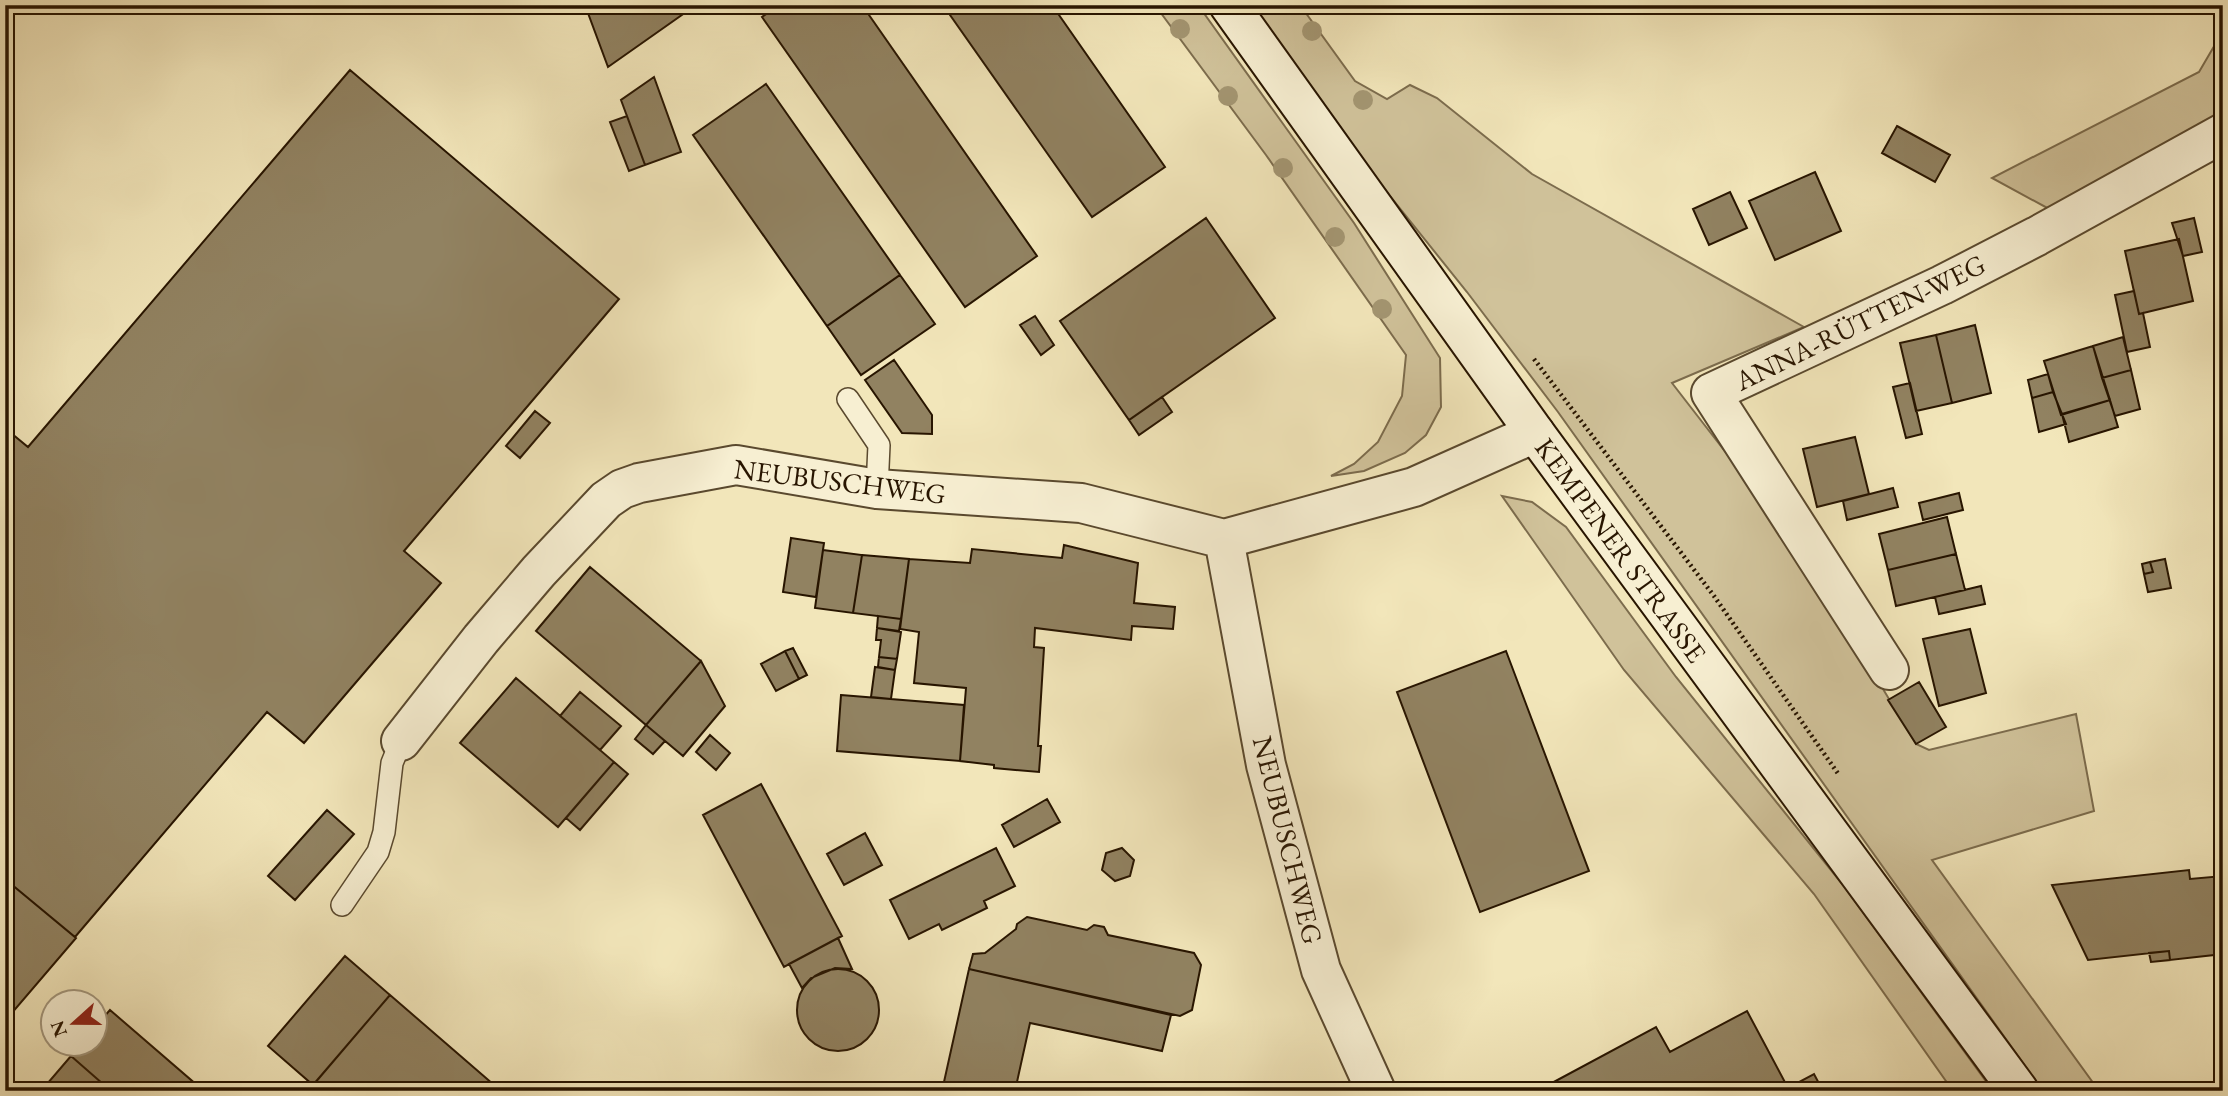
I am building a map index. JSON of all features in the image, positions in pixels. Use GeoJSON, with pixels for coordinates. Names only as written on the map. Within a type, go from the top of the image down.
{"type":"FeatureCollection","features":[{"type":"Feature","properties":{"kind":"street","name":"KEMPENER STRASSE"},"geometry":{"type":"LineString","coordinates":[[1229,5],[1535,433],[2020,1091]]}},
{"type":"Feature","properties":{"kind":"street","name":"ANNA-RÜTTEN-WEG"},"geometry":{"type":"LineString","coordinates":[[1889,670],[1711,393],[1954,279],[2223,133]]}},
{"type":"Feature","properties":{"kind":"street","name":"NEUBUSCHWEG"},"geometry":{"type":"LineString","coordinates":[[401,741],[538,571],[592,514],[622,489],[639,482],[736,465],[877,489],[1081,503],[1224,539],[1414,487],[1535,433]]}},
{"type":"Feature","properties":{"kind":"street","name":"NEUBUSCHWEG"},"geometry":{"type":"LineString","coordinates":[[1224,539],[1266,765],[1321,970],[1376,1091]]}},
{"type":"Feature","properties":{"kind":"lane"},"geometry":{"type":"LineString","coordinates":[[848,399],[879,445],[877,489]]}},
{"type":"Feature","properties":{"kind":"lane"},"geometry":{"type":"LineString","coordinates":[[342,905],[378,852],[384,832],[392,762],[401,741]]}},
{"type":"Feature","properties":{"kind":"shaded area"},"geometry":{"type":"Polygon","coordinates":[[[1155,5],[1198,5],[1354,223],[1440,358],[1441,407],[1426,435],[1405,453],[1364,471],[1331,476],[1354,464],[1378,442],[1402,396],[1406,355],[1266,155],[1155,5]]]}},
{"type":"Feature","properties":{"kind":"shaded area"},"geometry":{"type":"Polygon","coordinates":[[[1252,5],[1300,5],[1355,81],[1387,99],[1410,85],[1437,98],[1532,174],[1804,327],[1672,383],[1727,454],[1856,644],[1916,744],[1929,750],[2076,714],[2094,811],[1932,860],[2099,1091],[2043,1091],[1558,412],[1467,292],[1373,175],[1252,5]]]}},
{"type":"Feature","properties":{"kind":"shaded area"},"geometry":{"type":"Polygon","coordinates":[[[2223,31],[2223,118],[2051,210],[1992,178],[2199,72],[2223,31]]]}},
{"type":"Feature","properties":{"kind":"shaded area"},"geometry":{"type":"Polygon","coordinates":[[[1502,496],[1532,502],[1566,527],[1676,677],[1843,885],[1993,1091],[1953,1091],[1814,894],[1624,670],[1502,496]]]}},
{"type":"Feature","properties":{"kind":"building"},"geometry":{"type":"Polygon","coordinates":[[[585,5],[696,5],[608,67],[585,5]]]}},
{"type":"Feature","properties":{"kind":"building"},"geometry":{"type":"Polygon","coordinates":[[[779,5],[862,5],[1037,256],[965,307],[762,17],[779,5]]]}},
{"type":"Feature","properties":{"kind":"building"},"geometry":{"type":"Polygon","coordinates":[[[943,5],[1052,5],[1165,167],[1092,217],[943,5]]]}},
{"type":"Feature","properties":{"kind":"building"},"geometry":{"type":"Polygon","coordinates":[[[350,70],[619,299],[404,551],[441,583],[304,743],[267,712],[75,937],[5,879],[5,428],[28,447],[350,70]]]}},
{"type":"Feature","properties":{"kind":"building"},"geometry":{"type":"Polygon","coordinates":[[[654,77],[681,152],[645,165],[621,100],[654,77]]]}},
{"type":"Feature","properties":{"kind":"building"},"geometry":{"type":"Polygon","coordinates":[[[766,84],[900,275],[827,326],[693,135],[766,84]]]}},
{"type":"Feature","properties":{"kind":"building"},"geometry":{"type":"Polygon","coordinates":[[[627,116],[645,165],[629,171],[610,122],[627,116]]]}},
{"type":"Feature","properties":{"kind":"building"},"geometry":{"type":"Polygon","coordinates":[[[1897,126],[1950,155],[1935,182],[1882,153],[1897,126]]]}},
{"type":"Feature","properties":{"kind":"building"},"geometry":{"type":"Polygon","coordinates":[[[1815,172],[1841,231],[1775,260],[1749,201],[1815,172]]]}},
{"type":"Feature","properties":{"kind":"building"},"geometry":{"type":"Polygon","coordinates":[[[1730,192],[1747,228],[1709,245],[1693,209],[1730,192]]]}},
{"type":"Feature","properties":{"kind":"building"},"geometry":{"type":"Polygon","coordinates":[[[1206,218],[1275,318],[1129,420],[1060,321],[1206,218]]]}},
{"type":"Feature","properties":{"kind":"building"},"geometry":{"type":"Polygon","coordinates":[[[2194,218],[2202,252],[2183,256],[2172,223],[2194,218]]]}},
{"type":"Feature","properties":{"kind":"building"},"geometry":{"type":"Polygon","coordinates":[[[2179,239],[2193,301],[2139,314],[2125,251],[2179,239]]]}},
{"type":"Feature","properties":{"kind":"building"},"geometry":{"type":"Polygon","coordinates":[[[900,275],[935,324],[861,375],[827,326],[900,275]]]}},
{"type":"Feature","properties":{"kind":"building"},"geometry":{"type":"Polygon","coordinates":[[[2134,291],[2139,314],[2143,313],[2150,347],[2127,352],[2115,295],[2134,291]]]}},
{"type":"Feature","properties":{"kind":"building"},"geometry":{"type":"Polygon","coordinates":[[[1035,316],[1054,345],[1041,355],[1020,325],[1035,316]]]}},
{"type":"Feature","properties":{"kind":"building"},"geometry":{"type":"Polygon","coordinates":[[[1975,325],[1991,393],[1952,403],[1936,335],[1975,325]]]}},
{"type":"Feature","properties":{"kind":"building"},"geometry":{"type":"Polygon","coordinates":[[[1936,335],[1952,403],[1916,411],[1900,343],[1936,335]]]}},
{"type":"Feature","properties":{"kind":"building"},"geometry":{"type":"Polygon","coordinates":[[[2123,337],[2131,370],[2102,378],[2093,346],[2123,337]]]}},
{"type":"Feature","properties":{"kind":"building"},"geometry":{"type":"Polygon","coordinates":[[[2093,346],[2110,400],[2061,415],[2044,361],[2093,346]]]}},
{"type":"Feature","properties":{"kind":"building"},"geometry":{"type":"Polygon","coordinates":[[[894,360],[932,415],[932,434],[902,433],[865,380],[894,360]]]}},
{"type":"Feature","properties":{"kind":"building"},"geometry":{"type":"Polygon","coordinates":[[[2131,370],[2140,409],[2115,416],[2102,378],[2131,370]]]}},
{"type":"Feature","properties":{"kind":"building"},"geometry":{"type":"Polygon","coordinates":[[[2048,374],[2053,392],[2032,398],[2028,380],[2048,374]]]}},
{"type":"Feature","properties":{"kind":"building"},"geometry":{"type":"Polygon","coordinates":[[[1910,383],[1922,434],[1906,438],[1893,387],[1910,383]]]}},
{"type":"Feature","properties":{"kind":"building"},"geometry":{"type":"Polygon","coordinates":[[[2053,392],[2066,424],[2039,432],[2032,398],[2053,392]]]}},
{"type":"Feature","properties":{"kind":"building"},"geometry":{"type":"Polygon","coordinates":[[[1162,397],[1172,412],[1139,435],[1129,420],[1162,397]]]}},
{"type":"Feature","properties":{"kind":"building"},"geometry":{"type":"Polygon","coordinates":[[[2110,400],[2118,427],[2069,442],[2062,414],[2110,400]]]}},
{"type":"Feature","properties":{"kind":"building"},"geometry":{"type":"Polygon","coordinates":[[[535,411],[550,423],[520,458],[506,446],[535,411]]]}},
{"type":"Feature","properties":{"kind":"building"},"geometry":{"type":"Polygon","coordinates":[[[1855,437],[1869,494],[1817,507],[1803,449],[1855,437]]]}},
{"type":"Feature","properties":{"kind":"building"},"geometry":{"type":"Polygon","coordinates":[[[1893,488],[1898,507],[1847,520],[1843,501],[1893,488]]]}},
{"type":"Feature","properties":{"kind":"building"},"geometry":{"type":"Polygon","coordinates":[[[1959,493],[1963,510],[1923,520],[1919,503],[1959,493]]]}},
{"type":"Feature","properties":{"kind":"building"},"geometry":{"type":"Polygon","coordinates":[[[1947,517],[1956,554],[1888,570],[1879,534],[1947,517]]]}},
{"type":"Feature","properties":{"kind":"building"},"geometry":{"type":"Polygon","coordinates":[[[791,538],[824,543],[816,597],[783,592],[791,538]]]}},
{"type":"Feature","properties":{"kind":"building"},"geometry":{"type":"Polygon","coordinates":[[[1064,545],[1138,563],[1134,603],[1175,607],[1173,629],[1132,626],[1131,640],[1035,628],[1034,647],[1044,648],[1039,772],[994,768],[994,765],[960,761],[966,688],[914,683],[919,632],[900,629],[909,559],[970,563],[972,549],[1062,558],[1064,545]]]}},
{"type":"Feature","properties":{"kind":"building"},"geometry":{"type":"Polygon","coordinates":[[[823,550],[862,555],[853,613],[815,608],[823,550]]]}},
{"type":"Feature","properties":{"kind":"building"},"geometry":{"type":"Polygon","coordinates":[[[1956,554],[1965,590],[1896,606],[1888,570],[1956,554]]]}},
{"type":"Feature","properties":{"kind":"building"},"geometry":{"type":"Polygon","coordinates":[[[862,555],[909,559],[901,619],[853,613],[862,555]]]}},
{"type":"Feature","properties":{"kind":"building"},"geometry":{"type":"Polygon","coordinates":[[[2165,559],[2171,588],[2148,592],[2144,574],[2153,572],[2150,562],[2165,559]]]}},
{"type":"Feature","properties":{"kind":"building"},"geometry":{"type":"Polygon","coordinates":[[[2150,562],[2153,572],[2144,574],[2142,564],[2150,562]]]}},
{"type":"Feature","properties":{"kind":"building"},"geometry":{"type":"Polygon","coordinates":[[[590,567],[701,661],[646,725],[536,631],[590,567]]]}},
{"type":"Feature","properties":{"kind":"building"},"geometry":{"type":"Polygon","coordinates":[[[1981,586],[1985,604],[1939,614],[1935,597],[1981,586]]]}},
{"type":"Feature","properties":{"kind":"building"},"geometry":{"type":"Polygon","coordinates":[[[878,616],[901,619],[899,631],[877,628],[878,616]]]}},
{"type":"Feature","properties":{"kind":"building"},"geometry":{"type":"Polygon","coordinates":[[[877,628],[901,632],[897,659],[879,657],[881,640],[876,640],[877,628]]]}},
{"type":"Feature","properties":{"kind":"building"},"geometry":{"type":"Polygon","coordinates":[[[1970,629],[1986,693],[1939,706],[1923,639],[1970,629]]]}},
{"type":"Feature","properties":{"kind":"building"},"geometry":{"type":"Polygon","coordinates":[[[793,648],[807,675],[799,679],[785,651],[793,648]]]}},
{"type":"Feature","properties":{"kind":"building"},"geometry":{"type":"Polygon","coordinates":[[[785,651],[799,679],[776,691],[761,664],[785,651]]]}},
{"type":"Feature","properties":{"kind":"building"},"geometry":{"type":"Polygon","coordinates":[[[1506,651],[1589,871],[1480,912],[1397,692],[1506,651]]]}},
{"type":"Feature","properties":{"kind":"building"},"geometry":{"type":"Polygon","coordinates":[[[879,657],[897,659],[895,670],[878,667],[879,657]]]}},
{"type":"Feature","properties":{"kind":"building"},"geometry":{"type":"Polygon","coordinates":[[[701,661],[725,706],[683,756],[646,725],[701,661]]]}},
{"type":"Feature","properties":{"kind":"building"},"geometry":{"type":"Polygon","coordinates":[[[875,667],[895,670],[891,699],[871,697],[875,667]]]}},
{"type":"Feature","properties":{"kind":"building"},"geometry":{"type":"Polygon","coordinates":[[[516,678],[614,762],[558,827],[460,743],[516,678]]]}},
{"type":"Feature","properties":{"kind":"building"},"geometry":{"type":"Polygon","coordinates":[[[1919,682],[1946,727],[1916,744],[1888,700],[1919,682]]]}},
{"type":"Feature","properties":{"kind":"building"},"geometry":{"type":"Polygon","coordinates":[[[580,692],[621,726],[600,750],[560,716],[580,692]]]}},
{"type":"Feature","properties":{"kind":"building"},"geometry":{"type":"Polygon","coordinates":[[[841,695],[964,705],[960,761],[837,751],[841,695]]]}},
{"type":"Feature","properties":{"kind":"building"},"geometry":{"type":"Polygon","coordinates":[[[646,725],[665,741],[653,754],[635,739],[646,725]]]}},
{"type":"Feature","properties":{"kind":"building"},"geometry":{"type":"Polygon","coordinates":[[[710,735],[730,753],[716,770],[696,752],[710,735]]]}},
{"type":"Feature","properties":{"kind":"building"},"geometry":{"type":"Polygon","coordinates":[[[614,762],[628,774],[580,830],[566,818],[614,762]]]}},
{"type":"Feature","properties":{"kind":"building"},"geometry":{"type":"Polygon","coordinates":[[[761,784],[842,936],[784,967],[703,815],[761,784]]]}},
{"type":"Feature","properties":{"kind":"building"},"geometry":{"type":"Polygon","coordinates":[[[1047,799],[1060,822],[1014,847],[1002,825],[1047,799]]]}},
{"type":"Feature","properties":{"kind":"building"},"geometry":{"type":"Polygon","coordinates":[[[327,810],[354,834],[295,900],[268,876],[327,810]]]}},
{"type":"Feature","properties":{"kind":"building"},"geometry":{"type":"Polygon","coordinates":[[[865,833],[882,865],[844,885],[827,854],[865,833]]]}},
{"type":"Feature","properties":{"kind":"building"},"geometry":{"type":"Polygon","coordinates":[[[996,848],[1015,886],[984,901],[987,908],[942,930],[939,924],[909,939],[890,900],[996,848]]]}},
{"type":"Feature","properties":{"kind":"building"},"geometry":{"type":"Polygon","coordinates":[[[1122,848],[1134,860],[1130,876],[1115,881],[1102,870],[1106,853],[1122,848]]]}},
{"type":"Feature","properties":{"kind":"building"},"geometry":{"type":"Polygon","coordinates":[[[2189,870],[2190,879],[2223,876],[2223,954],[2170,960],[2169,951],[2088,960],[2052,885],[2189,870]]]}},
{"type":"Feature","properties":{"kind":"building"},"geometry":{"type":"Polygon","coordinates":[[[5,879],[76,938],[5,1021],[5,879]]]}},
{"type":"Feature","properties":{"kind":"building"},"geometry":{"type":"Polygon","coordinates":[[[1027,917],[1087,930],[1094,925],[1104,927],[1108,935],[1194,953],[1201,965],[1192,1010],[1180,1016],[969,969],[973,954],[985,953],[1027,917]]]}},
{"type":"Feature","properties":{"kind":"building"},"geometry":{"type":"Polygon","coordinates":[[[838,938],[852,969],[835,968],[811,978],[802,988],[789,964],[838,938]]]}},
{"type":"Feature","properties":{"kind":"building"},"geometry":{"type":"Polygon","coordinates":[[[2169,951],[2170,960],[2151,962],[2149,953],[2169,951]]]}},
{"type":"Feature","properties":{"kind":"building"},"geometry":{"type":"Polygon","coordinates":[[[345,956],[390,995],[313,1085],[268,1046],[345,956]]]}},
{"type":"Feature","properties":{"kind":"building"},"geometry":{"type":"Polygon","coordinates":[[[838,969],[854,972],[867,981],[876,994],[879,1010],[876,1026],[867,1039],[854,1048],[838,1051],[822,1048],[809,1039],[800,1026],[797,1010],[800,994],[809,981],[822,972],[838,969]]]}},
{"type":"Feature","properties":{"kind":"building"},"geometry":{"type":"Polygon","coordinates":[[[969,969],[1171,1015],[1162,1051],[1030,1023],[1015,1091],[942,1091],[969,969]]]}},
{"type":"Feature","properties":{"kind":"building"},"geometry":{"type":"Polygon","coordinates":[[[390,995],[501,1091],[322,1091],[314,1084],[390,995]]]}},
{"type":"Feature","properties":{"kind":"building"},"geometry":{"type":"Polygon","coordinates":[[[110,1010],[198,1086],[194,1091],[111,1091],[73,1058],[108,1058],[110,1010]]]}},
{"type":"Feature","properties":{"kind":"building"},"geometry":{"type":"Polygon","coordinates":[[[1747,1011],[1788,1088],[1814,1074],[1823,1091],[1537,1091],[1656,1027],[1670,1052],[1747,1011]]]}},
{"type":"Feature","properties":{"kind":"building"},"geometry":{"type":"Polygon","coordinates":[[[69,1058],[73,1058],[111,1091],[41,1091],[69,1058]]]}},
{"type":"Feature","properties":{"kind":"building"},"geometry":{"type":"Polygon","coordinates":[[[1152,1085],[1179,1091],[1150,1091],[1152,1085]]]}}]}
